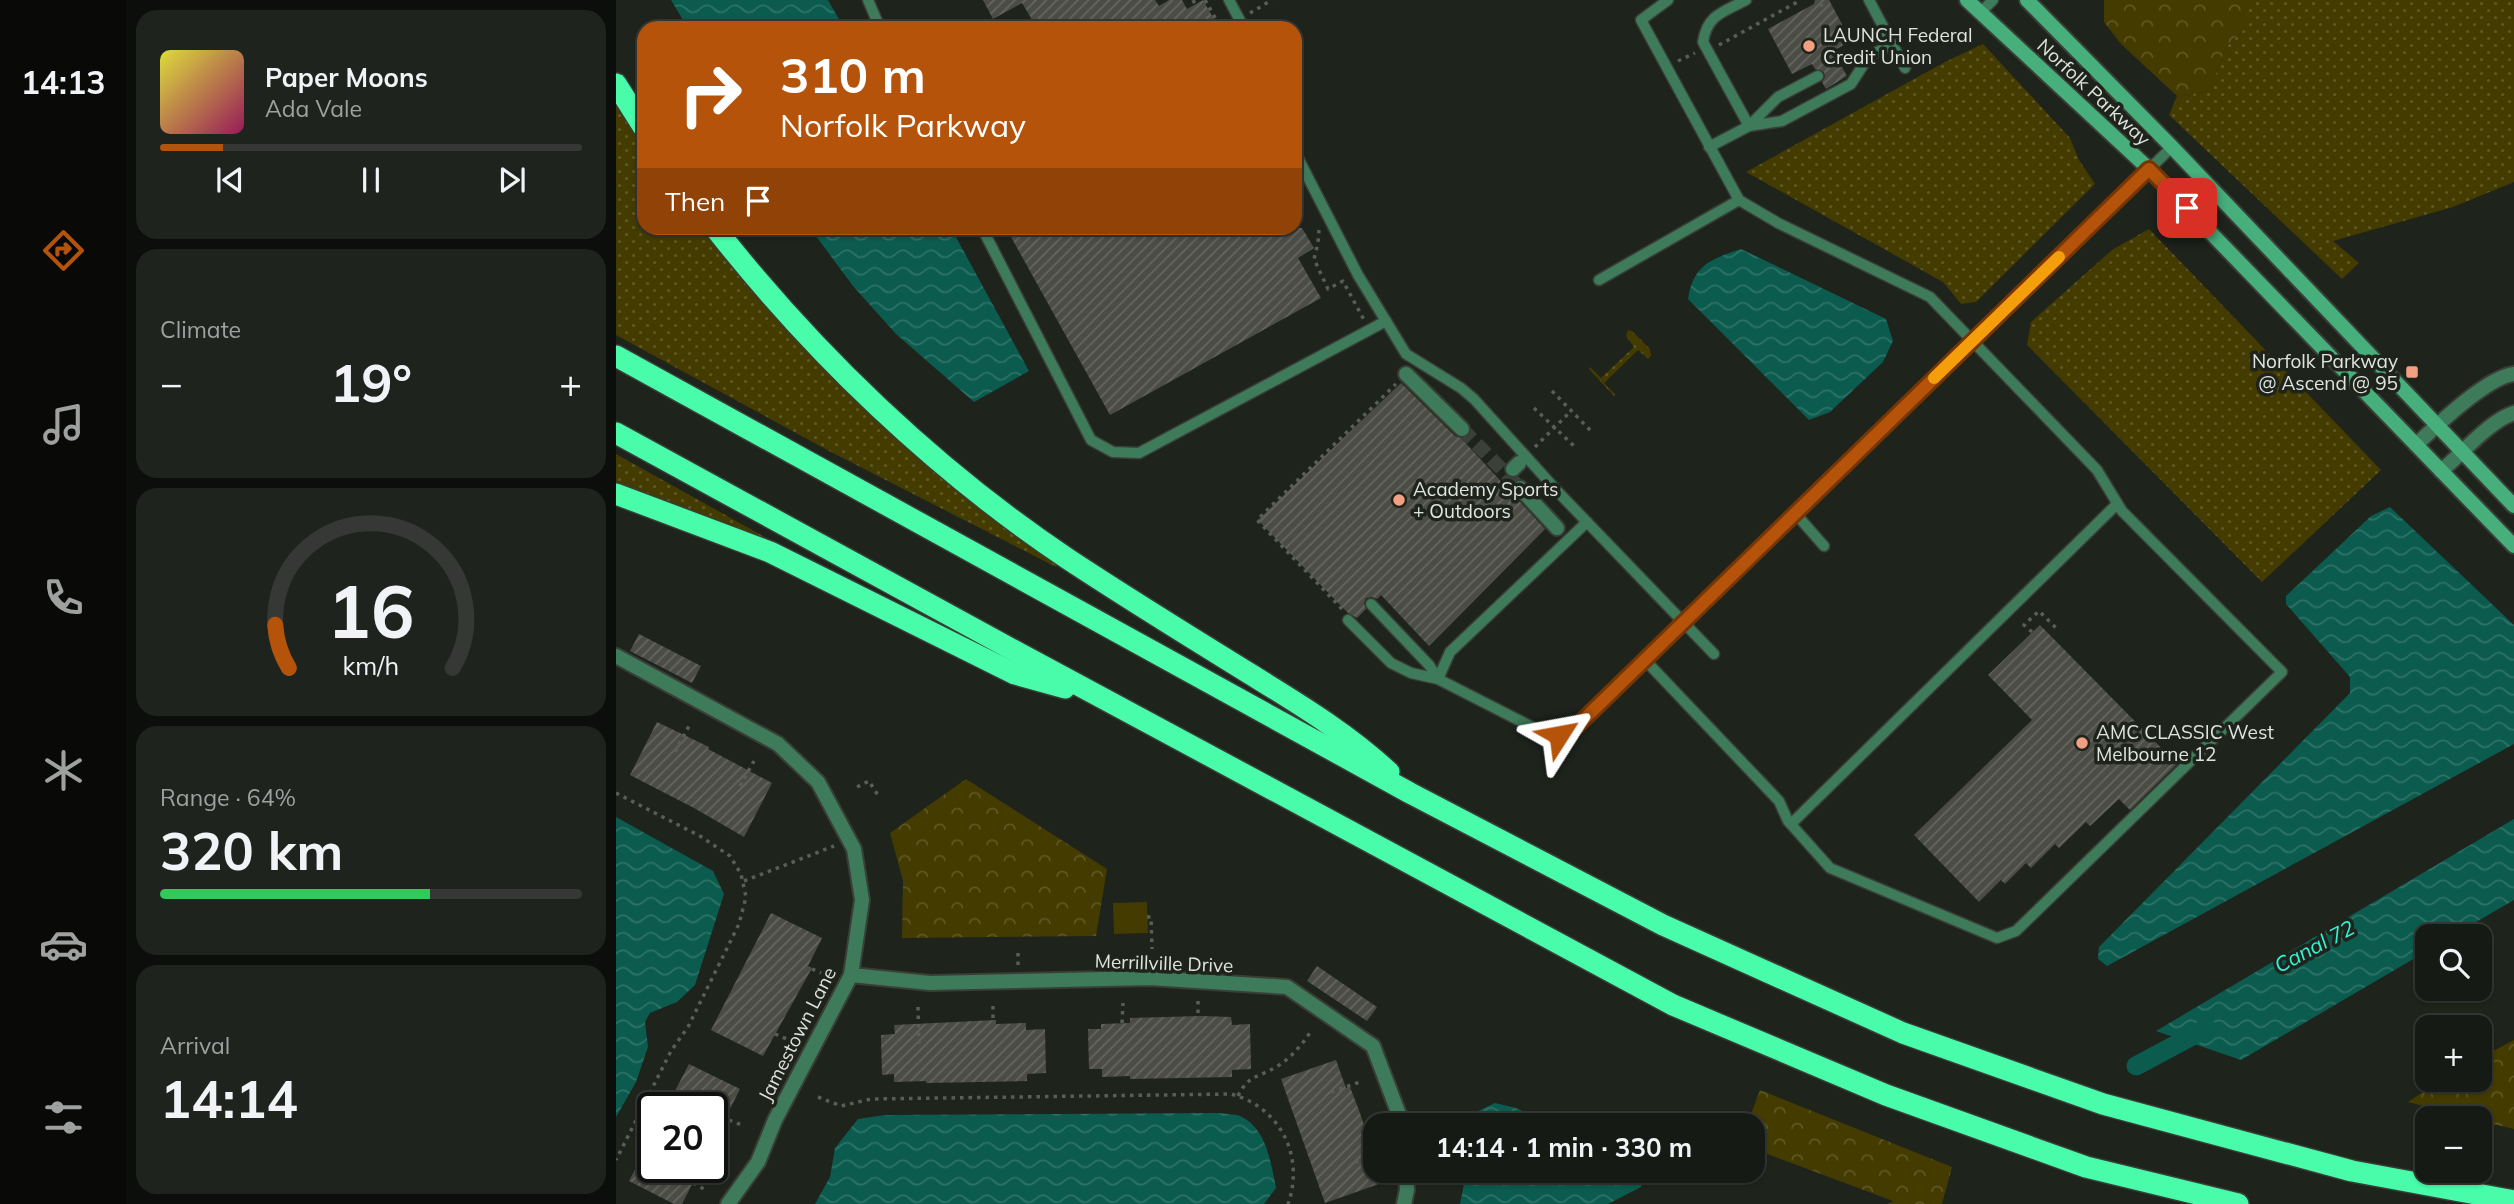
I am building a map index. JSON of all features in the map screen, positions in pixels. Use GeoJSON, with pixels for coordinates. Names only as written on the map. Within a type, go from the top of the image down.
{"type":"FeatureCollection","features":[{"type":"Feature","properties":{"kind":"highway"},"geometry":{"type":"LineString","coordinates":[[616,84],[637,117]]}},
{"type":"Feature","properties":{"kind":"highway"},"geometry":{"type":"LineString","coordinates":[[721,235],[812,341],[894,421],[977,493],[1066,557],[1342,732],[1363,748],[1410,793]]}},
{"type":"Feature","properties":{"kind":"highway"},"geometry":{"type":"LineString","coordinates":[[616,356],[1410,793],[1663,925],[1903,1033],[2103,1104],[2352,1171],[2514,1201]]}},
{"type":"Feature","properties":{"kind":"highway"},"geometry":{"type":"LineString","coordinates":[[616,433],[990,638],[1108,699],[1673,1005],[1886,1095],[2087,1167],[2238,1204]]}},
{"type":"Feature","properties":{"kind":"highway"},"geometry":{"type":"LineString","coordinates":[[616,494],[770,552],[1015,674],[1108,699]]}},
{"type":"Feature","properties":{"kind":"street","name":"Norfolk Parkway"},"geometry":{"type":"LineString","coordinates":[[1967,0],[2149,169],[2514,546]]}},
{"type":"Feature","properties":{"kind":"street","name":"Norfolk Parkway"},"geometry":{"type":"LineString","coordinates":[[2027,0],[2172,147],[2514,506]]}},
{"type":"Feature","properties":{"kind":"street"},"geometry":{"type":"LineString","coordinates":[[1405,373],[1462,429]]}},
{"type":"Feature","properties":{"kind":"street"},"geometry":{"type":"LineString","coordinates":[[2416,445],[2482,390],[2507,375],[2514,374]]}},
{"type":"Feature","properties":{"kind":"street"},"geometry":{"type":"LineString","coordinates":[[2441,471],[2464,453],[2500,417],[2514,413]]}},
{"type":"Feature","properties":{"kind":"street"},"geometry":{"type":"LineString","coordinates":[[1520,488],[1557,528]]}},
{"type":"Feature","properties":{"kind":"street","name":"Jamestown Lane"},"geometry":{"type":"LineString","coordinates":[[616,656],[778,744],[818,782],[855,849],[862,901],[851,975],[775,1120],[758,1162],[728,1204]]}},
{"type":"Feature","properties":{"kind":"street","name":"Merrillville Drive"},"geometry":{"type":"LineString","coordinates":[[851,975],[930,984],[1150,978],[1287,988],[1373,1046],[1399,1113]]}},
{"type":"Feature","properties":{"kind":"street"},"geometry":{"type":"LineString","coordinates":[[1404,1204],[1407,1183]]}},
{"type":"Feature","properties":{"kind":"lane"},"geometry":{"type":"LineString","coordinates":[[868,0],[877,21]]}},
{"type":"Feature","properties":{"kind":"lane"},"geometry":{"type":"LineString","coordinates":[[1229,0],[1240,21]]}},
{"type":"Feature","properties":{"kind":"lane"},"geometry":{"type":"LineString","coordinates":[[1645,660],[1779,801],[1791,824],[1830,868],[1997,938],[2016,931],[2282,673],[2129,519],[2097,470],[1930,297],[1778,223],[1740,200],[1641,20],[1668,0]]}},
{"type":"Feature","properties":{"kind":"lane"},"geometry":{"type":"LineString","coordinates":[[1746,0],[1711,19],[1705,28],[1703,42],[1749,126]]}},
{"type":"Feature","properties":{"kind":"lane"},"geometry":{"type":"LineString","coordinates":[[1869,0],[1905,68]]}},
{"type":"Feature","properties":{"kind":"lane"},"geometry":{"type":"LineString","coordinates":[[1981,12],[1993,0]]}},
{"type":"Feature","properties":{"kind":"lane"},"geometry":{"type":"LineString","coordinates":[[1749,126],[1782,121],[1852,84],[1869,56],[1893,44]]}},
{"type":"Feature","properties":{"kind":"lane"},"geometry":{"type":"LineString","coordinates":[[1709,147],[1749,126],[1778,97],[1818,76]]}},
{"type":"Feature","properties":{"kind":"lane"},"geometry":{"type":"LineString","coordinates":[[1348,620],[1391,663],[1411,673],[1438,679],[1539,731],[1559,735],[1579,724],[2172,147]]}},
{"type":"Feature","properties":{"kind":"lane"},"geometry":{"type":"LineString","coordinates":[[1302,166],[1358,275],[1406,354],[1461,388],[1519,463],[1587,522],[1714,654]]}},
{"type":"Feature","properties":{"kind":"lane"},"geometry":{"type":"LineString","coordinates":[[1598,279],[1740,200]]}},
{"type":"Feature","properties":{"kind":"lane"},"geometry":{"type":"LineString","coordinates":[[986,235],[1091,440],[1113,452],[1139,453],[1386,321]]}},
{"type":"Feature","properties":{"kind":"lane"},"geometry":{"type":"LineString","coordinates":[[1791,824],[2117,504]]}},
{"type":"Feature","properties":{"kind":"lane"},"geometry":{"type":"LineString","coordinates":[[1796,514],[1824,546]]}},
{"type":"Feature","properties":{"kind":"lane"},"geometry":{"type":"LineString","coordinates":[[1438,679],[1450,652],[1587,522]]}},
{"type":"Feature","properties":{"kind":"lane"},"geometry":{"type":"LineString","coordinates":[[1371,604],[1438,679]]}},
{"type":"Feature","properties":{"kind":"path"},"geometry":{"type":"LineString","coordinates":[[1678,61],[1721,44],[1801,0]]}},
{"type":"Feature","properties":{"kind":"path"},"geometry":{"type":"LineString","coordinates":[[1821,7],[1823,0]]}},
{"type":"Feature","properties":{"kind":"path"},"geometry":{"type":"LineString","coordinates":[[1206,4],[1217,21]]}},
{"type":"Feature","properties":{"kind":"path"},"geometry":{"type":"LineString","coordinates":[[1314,220],[1320,232],[1314,259],[1328,289],[1343,281],[1361,316]]}},
{"type":"Feature","properties":{"kind":"path"},"geometry":{"type":"LineString","coordinates":[[1348,620],[1345,612],[1256,520],[1405,373]]}},
{"type":"Feature","properties":{"kind":"path"},"geometry":{"type":"LineString","coordinates":[[1552,391],[1591,431]]}},
{"type":"Feature","properties":{"kind":"path"},"geometry":{"type":"LineString","coordinates":[[1534,408],[1574,446]]}},
{"type":"Feature","properties":{"kind":"path"},"geometry":{"type":"LineString","coordinates":[[1519,463],[1571,411]]}},
{"type":"Feature","properties":{"kind":"path"},"geometry":{"type":"LineString","coordinates":[[2032,632],[2024,625],[2039,611],[2056,628]]}},
{"type":"Feature","properties":{"kind":"path"},"geometry":{"type":"LineString","coordinates":[[675,751],[689,726]]}},
{"type":"Feature","properties":{"kind":"path"},"geometry":{"type":"LineString","coordinates":[[740,786],[754,761]]}},
{"type":"Feature","properties":{"kind":"path"},"geometry":{"type":"LineString","coordinates":[[856,787],[869,780],[879,797]]}},
{"type":"Feature","properties":{"kind":"path"},"geometry":{"type":"LineString","coordinates":[[616,793],[720,848],[730,856],[741,874],[746,897],[739,924],[688,1027],[671,1051],[616,1160]]}},
{"type":"Feature","properties":{"kind":"path"},"geometry":{"type":"LineString","coordinates":[[743,881],[843,843]]}},
{"type":"Feature","properties":{"kind":"path"},"geometry":{"type":"LineString","coordinates":[[1147,917],[1151,917],[1152,949]]}},
{"type":"Feature","properties":{"kind":"path"},"geometry":{"type":"LineString","coordinates":[[1018,953],[1018,968]]}},
{"type":"Feature","properties":{"kind":"path"},"geometry":{"type":"LineString","coordinates":[[812,969],[821,973]]}},
{"type":"Feature","properties":{"kind":"path"},"geometry":{"type":"LineString","coordinates":[[1198,1001],[1198,1016]]}},
{"type":"Feature","properties":{"kind":"path"},"geometry":{"type":"LineString","coordinates":[[1122,1023],[1123,1003]]}},
{"type":"Feature","properties":{"kind":"path"},"geometry":{"type":"LineString","coordinates":[[993,1006],[993,1020]]}},
{"type":"Feature","properties":{"kind":"path"},"geometry":{"type":"LineString","coordinates":[[918,1007],[919,1044]]}},
{"type":"Feature","properties":{"kind":"path"},"geometry":{"type":"LineString","coordinates":[[1238,1096],[1244,1084],[1252,1077],[1273,1069],[1291,1056],[1311,1031]]}},
{"type":"Feature","properties":{"kind":"path"},"geometry":{"type":"LineString","coordinates":[[775,1034],[787,1039]]}},
{"type":"Feature","properties":{"kind":"path"},"geometry":{"type":"LineString","coordinates":[[1331,1092],[1360,1082]]}},
{"type":"Feature","properties":{"kind":"path"},"geometry":{"type":"LineString","coordinates":[[818,1097],[841,1106],[871,1099],[1205,1093],[1238,1096],[1261,1108],[1278,1125],[1287,1140],[1293,1156],[1294,1171],[1293,1189],[1288,1204]]}},
{"type":"Feature","properties":{"kind":"path"},"geometry":{"type":"LineString","coordinates":[[729,1120],[744,1126]]}},
{"type":"Feature","properties":{"kind":"path"},"geometry":{"type":"LineString","coordinates":[[1355,1162],[1363,1159]]}},
{"type":"Feature","properties":{"kind":"path"},"geometry":{"type":"LineString","coordinates":[[693,1183],[706,1190]]}},
{"type":"Feature","properties":{"kind":"green space"},"geometry":{"type":"Polygon","coordinates":[[[2104,0],[2246,0],[2246,27],[2226,47],[2209,91],[2177,96],[2121,44],[2104,22],[2104,0]]]}},
{"type":"Feature","properties":{"kind":"green space"},"geometry":{"type":"Polygon","coordinates":[[[2246,0],[2514,0],[2514,182],[2453,207],[2333,241],[2359,263],[2342,279],[2169,115],[2177,96],[2209,91],[2226,47],[2246,27],[2246,0]]]}},
{"type":"Feature","properties":{"kind":"green space"},"geometry":{"type":"Polygon","coordinates":[[[1983,44],[2070,138],[2079,160],[2095,184],[1976,302],[1961,304],[1943,282],[1746,172],[1945,62],[1983,44]]]}},
{"type":"Feature","properties":{"kind":"green space"},"geometry":{"type":"Polygon","coordinates":[[[616,105],[637,135],[637,235],[710,235],[784,324],[848,393],[916,454],[1058,564],[1056,567],[831,452],[616,335],[616,105]]]}},
{"type":"Feature","properties":{"kind":"green space"},"geometry":{"type":"Polygon","coordinates":[[[2149,229],[2381,470],[2262,582],[2027,345],[2031,322],[2112,250],[2149,229]]]}},
{"type":"Feature","properties":{"kind":"green space"},"geometry":{"type":"Polygon","coordinates":[[[1628,330],[1650,349],[1651,356],[1648,359],[1638,350],[1604,383],[1614,396],[1589,369],[1590,367],[1601,378],[1634,347],[1626,336],[1628,330]]]}},
{"type":"Feature","properties":{"kind":"green space"},"geometry":{"type":"Polygon","coordinates":[[[616,454],[772,541],[770,545],[616,485],[616,454]]]}},
{"type":"Feature","properties":{"kind":"green space"},"geometry":{"type":"Polygon","coordinates":[[[966,779],[1107,869],[1096,936],[902,938],[903,881],[890,833],[966,779]]]}},
{"type":"Feature","properties":{"kind":"green space"},"geometry":{"type":"Polygon","coordinates":[[[1147,902],[1148,933],[1114,934],[1113,903],[1147,902]]]}},
{"type":"Feature","properties":{"kind":"green space"},"geometry":{"type":"Polygon","coordinates":[[[2514,1040],[2514,1129],[2492,1124],[2492,1106],[2424,1106],[2408,1102],[2423,1092],[2492,1092],[2492,1052],[2514,1040]]]}},
{"type":"Feature","properties":{"kind":"green space"},"geometry":{"type":"Polygon","coordinates":[[[1760,1090],[1952,1167],[1942,1204],[1888,1204],[1893,1201],[1765,1153],[1765,1113],[1751,1113],[1760,1090]]]}},
{"type":"Feature","properties":{"kind":"water"},"geometry":{"type":"Polygon","coordinates":[[[671,0],[828,0],[840,21],[684,21],[671,0]]]}},
{"type":"Feature","properties":{"kind":"water"},"geometry":{"type":"Polygon","coordinates":[[[815,235],[955,235],[1029,371],[974,402],[896,334],[853,286],[815,235]]]}},
{"type":"Feature","properties":{"kind":"water"},"geometry":{"type":"Polygon","coordinates":[[[1741,249],[1886,319],[1893,341],[1883,362],[1830,412],[1809,420],[1688,299],[1694,278],[1705,265],[1741,249]]]}},
{"type":"Feature","properties":{"kind":"water"},"geometry":{"type":"Polygon","coordinates":[[[2390,507],[2514,625],[2514,744],[2107,966],[2098,959],[2099,947],[2350,693],[2350,677],[2286,604],[2286,596],[2371,516],[2390,507]]]}},
{"type":"Feature","properties":{"kind":"water"},"geometry":{"type":"Polygon","coordinates":[[[616,817],[713,871],[724,894],[695,985],[677,1002],[650,1013],[645,1022],[648,1047],[636,1082],[616,1117],[616,817]]]}},
{"type":"Feature","properties":{"kind":"water"},"geometry":{"type":"Polygon","coordinates":[[[2514,819],[2514,900],[2473,924],[2415,924],[2415,958],[2241,1060],[2156,1031],[2514,819]]]}},
{"type":"Feature","properties":{"kind":"water"},"geometry":{"type":"Polygon","coordinates":[[[1495,1103],[1527,1113],[1474,1113],[1495,1103]]]}},
{"type":"Feature","properties":{"kind":"water"},"geometry":{"type":"Polygon","coordinates":[[[1218,1113],[1240,1116],[1256,1129],[1262,1138],[1270,1158],[1276,1188],[1264,1204],[815,1204],[830,1177],[835,1148],[858,1119],[885,1115],[1218,1113]]]}},
{"type":"Feature","properties":{"kind":"water"},"geometry":{"type":"Polygon","coordinates":[[[1642,1183],[1641,1187],[1608,1204],[1460,1204],[1464,1184],[1642,1183]]]}},
{"type":"Feature","properties":{"kind":"building"},"geometry":{"type":"Polygon","coordinates":[[[983,0],[1155,0],[1159,6],[1169,0],[1182,0],[1187,9],[1203,0],[1215,21],[1033,21],[1022,3],[993,19],[983,0]]]}},
{"type":"Feature","properties":{"kind":"building","name":"LAUNCH Federal Credit Union"},"geometry":{"type":"Polygon","coordinates":[[[1815,0],[1829,0],[1851,41],[1833,51],[1847,76],[1826,89],[1822,82],[1824,72],[1815,69],[1812,64],[1792,74],[1768,29],[1814,4],[1815,0]]]}},
{"type":"Feature","properties":{"kind":"building"},"geometry":{"type":"Polygon","coordinates":[[[1302,228],[1314,248],[1298,258],[1321,298],[1110,415],[1010,235],[1302,235],[1302,228]]]}},
{"type":"Feature","properties":{"kind":"building","name":"Academy Sports + Outdoors"},"geometry":{"type":"Polygon","coordinates":[[[1401,383],[1455,436],[1461,438],[1545,529],[1429,646],[1381,595],[1377,599],[1366,598],[1366,609],[1357,618],[1348,613],[1258,520],[1401,383]]]}},
{"type":"Feature","properties":{"kind":"building","name":"AMC CLASSIC West Melbourne 12"},"geometry":{"type":"Polygon","coordinates":[[[2040,625],[2177,764],[2130,810],[2119,799],[2090,826],[2086,822],[2059,848],[2055,844],[2031,868],[2026,863],[2005,884],[2001,880],[1979,902],[1914,835],[2032,720],[1988,675],[2040,625]]]}},
{"type":"Feature","properties":{"kind":"building"},"geometry":{"type":"Polygon","coordinates":[[[639,634],[701,666],[692,683],[630,651],[639,634]]]}},
{"type":"Feature","properties":{"kind":"building"},"geometry":{"type":"Polygon","coordinates":[[[657,722],[709,747],[708,749],[772,783],[744,837],[630,775],[657,722]]]}},
{"type":"Feature","properties":{"kind":"building"},"geometry":{"type":"Polygon","coordinates":[[[771,913],[822,938],[808,966],[812,968],[763,1056],[711,1030],[771,913]]]}},
{"type":"Feature","properties":{"kind":"building"},"geometry":{"type":"Polygon","coordinates":[[[1317,966],[1377,1007],[1367,1021],[1307,981],[1317,966]]]}},
{"type":"Feature","properties":{"kind":"building"},"geometry":{"type":"Polygon","coordinates":[[[1231,1017],[1232,1025],[1250,1024],[1251,1069],[1232,1070],[1232,1077],[1130,1079],[1130,1076],[1102,1077],[1102,1069],[1089,1069],[1088,1029],[1101,1029],[1101,1024],[1130,1023],[1130,1018],[1231,1017]]]}},
{"type":"Feature","properties":{"kind":"building"},"geometry":{"type":"Polygon","coordinates":[[[996,1020],[996,1024],[1026,1023],[1026,1030],[1045,1029],[1046,1073],[1027,1074],[1027,1081],[926,1083],[894,1082],[894,1074],[882,1075],[881,1035],[895,1034],[894,1025],[996,1020]]]}},
{"type":"Feature","properties":{"kind":"building"},"geometry":{"type":"Polygon","coordinates":[[[1336,1060],[1363,1122],[1363,1183],[1379,1184],[1325,1203],[1281,1079],[1336,1060]]]}},
{"type":"Feature","properties":{"kind":"building"},"geometry":{"type":"Polygon","coordinates":[[[689,1064],[740,1089],[728,1113],[728,1092],[674,1092],[689,1064]]]}},
{"type":"Feature","properties":{"kind":"building"},"geometry":{"type":"Polygon","coordinates":[[[637,1166],[637,1183],[693,1183],[682,1204],[674,1204],[629,1181],[637,1166]]]}},
{"type":"Feature","properties":{"kind":"waterway","name":"Canal 72"},"geometry":{"type":"LineString","coordinates":[[2136,1066],[2207,1028]]}},
{"type":"Feature","properties":{"kind":"tunnel"},"geometry":{"type":"LineString","coordinates":[[1462,429],[1520,488]]}},
{"type":"Feature","properties":{"kind":"slow traffic"},"geometry":{"type":"LineString","coordinates":[[1934,378],[2059,257]]}},
{"type":"Feature","properties":{"kind":"place","name":"LAUNCH Federal Credit Union"},"geometry":{"type":"Point","coordinates":[1809,46]}},
{"type":"Feature","properties":{"kind":"place","name":"Norfolk Parkway @ Ascend @ 95"},"geometry":{"type":"Point","coordinates":[2412,372]}},
{"type":"Feature","properties":{"kind":"place","name":"Academy Sports + Outdoors"},"geometry":{"type":"Point","coordinates":[1399,500]}},
{"type":"Feature","properties":{"kind":"place","name":"AMC CLASSIC West Melbourne 12"},"geometry":{"type":"Point","coordinates":[2082,743]}},
{"type":"Feature","properties":{"kind":"route"},"geometry":{"type":"LineString","coordinates":[[1559,735],[1579,724],[2149,169],[2187,208]]}}]}
